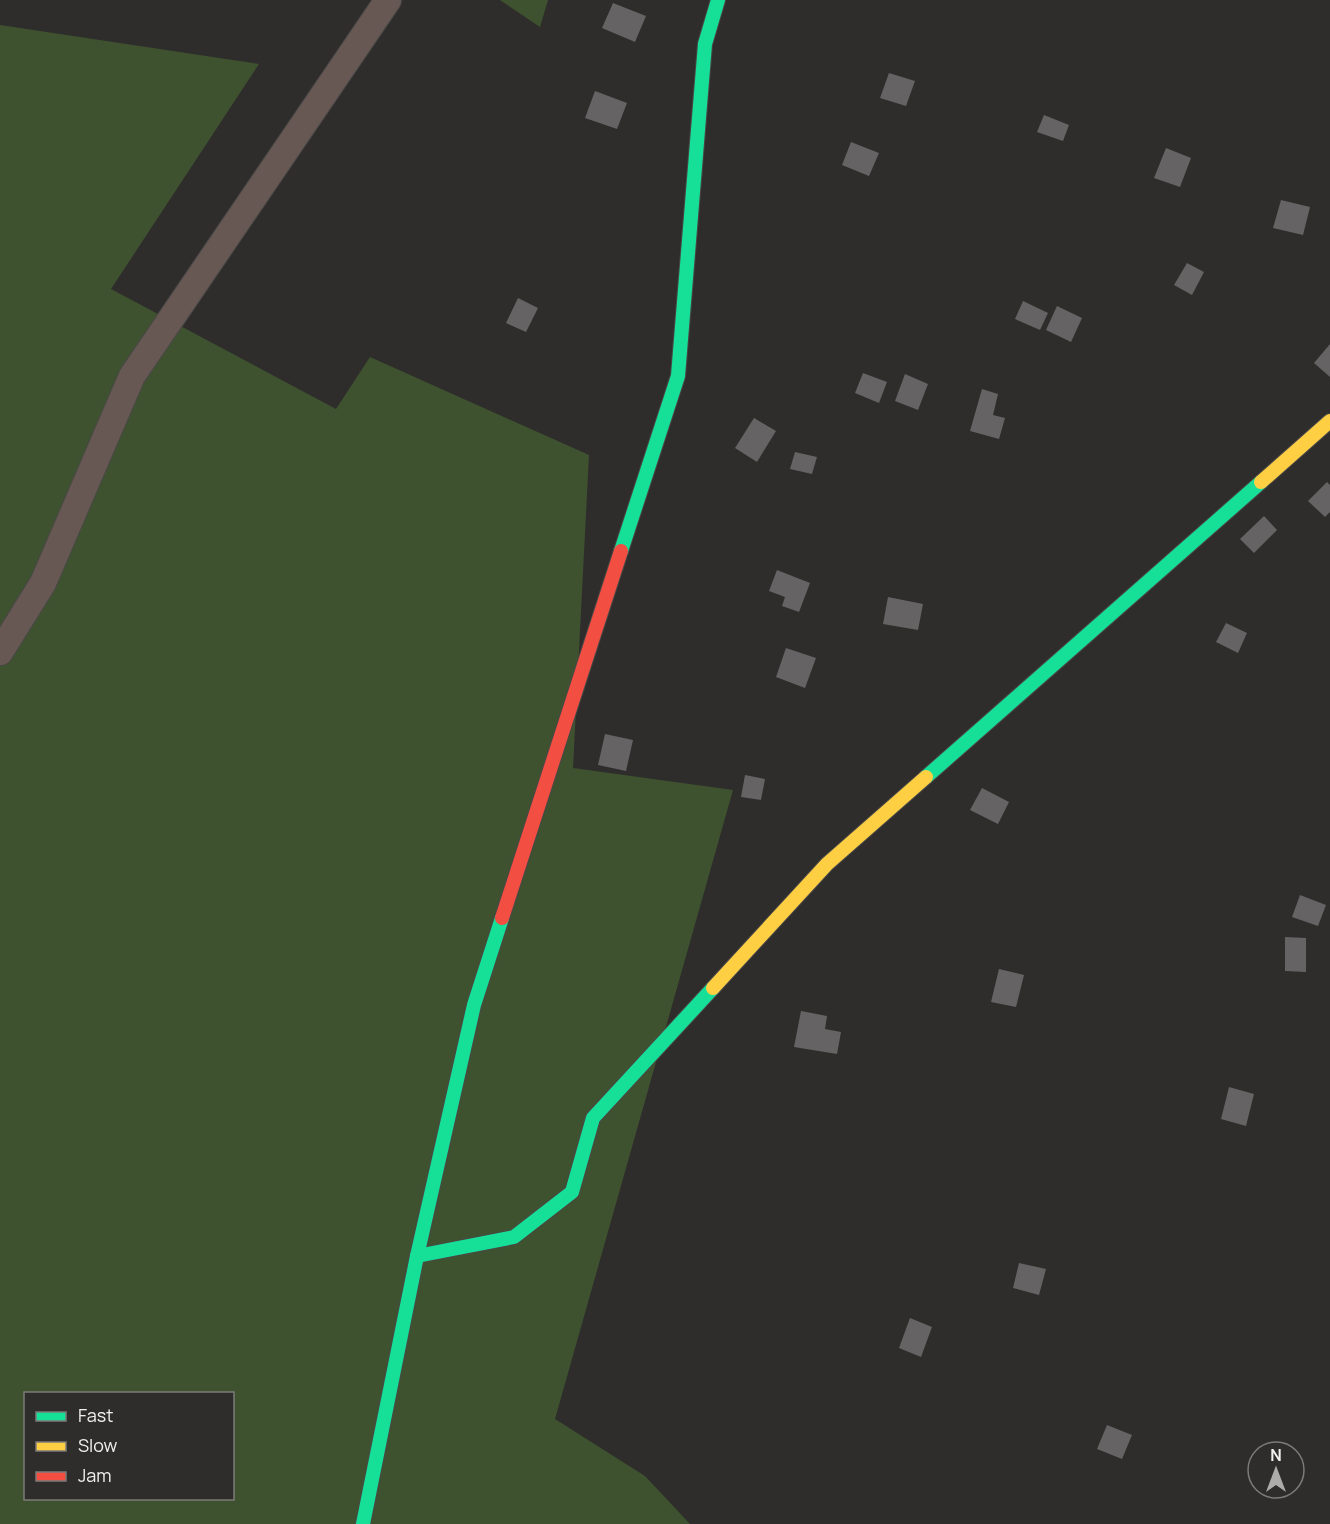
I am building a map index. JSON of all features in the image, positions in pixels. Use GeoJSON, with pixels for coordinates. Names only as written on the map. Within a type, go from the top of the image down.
{"type":"FeatureCollection","features":[{"type":"Feature","properties":{"kind":"street"},"geometry":{"type":"LineString","coordinates":[[0,652],[43,583],[132,376],[388,0]]}},
{"type":"Feature","properties":{"kind":"street"},"geometry":{"type":"LineString","coordinates":[[363,1524],[417,1256],[474,1005],[678,376],[705,44],[718,0]]}},
{"type":"Feature","properties":{"kind":"street"},"geometry":{"type":"LineString","coordinates":[[417,1256],[514,1238],[572,1192],[593,1118],[827,864],[1330,421]]}},
{"type":"Feature","properties":{"kind":"green space"},"geometry":{"type":"Polygon","coordinates":[[[500,0],[548,0],[540,27],[500,0]]]}},
{"type":"Feature","properties":{"kind":"green space"},"geometry":{"type":"Polygon","coordinates":[[[0,25],[259,64],[111,289],[336,409],[370,357],[589,455],[573,768],[733,790],[555,1419],[645,1476],[690,1524],[0,1524],[0,25]]]}},
{"type":"Feature","properties":{"kind":"building"},"geometry":{"type":"Polygon","coordinates":[[[613,3],[646,16],[635,42],[602,28],[613,3]]]}},
{"type":"Feature","properties":{"kind":"building"},"geometry":{"type":"Polygon","coordinates":[[[889,73],[915,81],[906,106],[880,98],[889,73]]]}},
{"type":"Feature","properties":{"kind":"building"},"geometry":{"type":"Polygon","coordinates":[[[595,91],[627,103],[617,129],[585,118],[595,91]]]}},
{"type":"Feature","properties":{"kind":"building"},"geometry":{"type":"Polygon","coordinates":[[[1044,115],[1069,125],[1063,141],[1037,132],[1044,115]]]}},
{"type":"Feature","properties":{"kind":"building"},"geometry":{"type":"Polygon","coordinates":[[[851,142],[879,153],[869,176],[842,165],[851,142]]]}},
{"type":"Feature","properties":{"kind":"building"},"geometry":{"type":"Polygon","coordinates":[[[1166,148],[1191,158],[1180,187],[1154,178],[1166,148]]]}},
{"type":"Feature","properties":{"kind":"building"},"geometry":{"type":"Polygon","coordinates":[[[1281,200],[1310,207],[1303,235],[1273,228],[1281,200]]]}},
{"type":"Feature","properties":{"kind":"building"},"geometry":{"type":"Polygon","coordinates":[[[1187,263],[1204,272],[1192,295],[1174,285],[1187,263]]]}},
{"type":"Feature","properties":{"kind":"building"},"geometry":{"type":"Polygon","coordinates":[[[518,298],[538,308],[526,332],[506,323],[518,298]]]}},
{"type":"Feature","properties":{"kind":"building"},"geometry":{"type":"Polygon","coordinates":[[[1023,301],[1048,313],[1040,330],[1015,319],[1023,301]]]}},
{"type":"Feature","properties":{"kind":"building"},"geometry":{"type":"Polygon","coordinates":[[[1057,306],[1082,318],[1071,342],[1046,330],[1057,306]]]}},
{"type":"Feature","properties":{"kind":"building"},"geometry":{"type":"Polygon","coordinates":[[[1330,344],[1330,377],[1314,363],[1330,344]]]}},
{"type":"Feature","properties":{"kind":"building"},"geometry":{"type":"Polygon","coordinates":[[[863,373],[887,382],[879,403],[855,393],[863,373]]]}},
{"type":"Feature","properties":{"kind":"building"},"geometry":{"type":"Polygon","coordinates":[[[905,374],[928,384],[918,410],[895,401],[905,374]]]}},
{"type":"Feature","properties":{"kind":"building"},"geometry":{"type":"Polygon","coordinates":[[[982,389],[998,394],[993,415],[1005,418],[999,439],[970,431],[982,389]]]}},
{"type":"Feature","properties":{"kind":"building"},"geometry":{"type":"Polygon","coordinates":[[[754,418],[776,431],[757,462],[735,448],[754,418]]]}},
{"type":"Feature","properties":{"kind":"building"},"geometry":{"type":"Polygon","coordinates":[[[795,452],[817,457],[812,474],[790,469],[795,452]]]}},
{"type":"Feature","properties":{"kind":"building"},"geometry":{"type":"Polygon","coordinates":[[[1327,482],[1330,485],[1330,512],[1325,517],[1308,501],[1327,482]]]}},
{"type":"Feature","properties":{"kind":"building"},"geometry":{"type":"Polygon","coordinates":[[[1264,516],[1277,530],[1254,553],[1240,539],[1264,516]]]}},
{"type":"Feature","properties":{"kind":"building"},"geometry":{"type":"Polygon","coordinates":[[[777,570],[810,583],[799,612],[782,606],[785,597],[769,591],[777,570]]]}},
{"type":"Feature","properties":{"kind":"building"},"geometry":{"type":"Polygon","coordinates":[[[888,597],[923,604],[918,630],[883,624],[888,597]]]}},
{"type":"Feature","properties":{"kind":"building"},"geometry":{"type":"Polygon","coordinates":[[[1226,623],[1247,633],[1238,653],[1216,642],[1226,623]]]}},
{"type":"Feature","properties":{"kind":"building"},"geometry":{"type":"Polygon","coordinates":[[[786,648],[816,658],[805,688],[776,677],[786,648]]]}},
{"type":"Feature","properties":{"kind":"building"},"geometry":{"type":"Polygon","coordinates":[[[605,734],[633,740],[626,771],[598,765],[605,734]]]}},
{"type":"Feature","properties":{"kind":"building"},"geometry":{"type":"Polygon","coordinates":[[[745,775],[765,779],[761,800],[741,797],[745,775]]]}},
{"type":"Feature","properties":{"kind":"building"},"geometry":{"type":"Polygon","coordinates":[[[982,788],[1009,802],[998,824],[970,810],[982,788]]]}},
{"type":"Feature","properties":{"kind":"building"},"geometry":{"type":"Polygon","coordinates":[[[1300,895],[1326,905],[1318,926],[1292,917],[1300,895]]]}},
{"type":"Feature","properties":{"kind":"building"},"geometry":{"type":"Polygon","coordinates":[[[1285,937],[1306,938],[1306,972],[1285,971],[1285,937]]]}},
{"type":"Feature","properties":{"kind":"building"},"geometry":{"type":"Polygon","coordinates":[[[999,969],[1024,975],[1016,1007],[991,1002],[999,969]]]}},
{"type":"Feature","properties":{"kind":"building"},"geometry":{"type":"Polygon","coordinates":[[[801,1011],[827,1016],[825,1029],[841,1032],[837,1054],[794,1047],[801,1011]]]}},
{"type":"Feature","properties":{"kind":"building"},"geometry":{"type":"Polygon","coordinates":[[[1229,1087],[1254,1094],[1246,1126],[1221,1119],[1229,1087]]]}},
{"type":"Feature","properties":{"kind":"building"},"geometry":{"type":"Polygon","coordinates":[[[1019,1263],[1046,1269],[1039,1295],[1013,1288],[1019,1263]]]}},
{"type":"Feature","properties":{"kind":"building"},"geometry":{"type":"Polygon","coordinates":[[[910,1318],[932,1327],[921,1357],[899,1348],[910,1318]]]}},
{"type":"Feature","properties":{"kind":"building"},"geometry":{"type":"Polygon","coordinates":[[[1107,1425],[1132,1435],[1122,1459],[1097,1449],[1107,1425]]]}},
{"type":"Feature","properties":{"kind":"traffic: fast"},"geometry":{"type":"LineString","coordinates":[[621,551],[678,376],[705,44],[718,0]]}},
{"type":"Feature","properties":{"kind":"traffic: fast"},"geometry":{"type":"LineString","coordinates":[[926,777],[1261,482]]}},
{"type":"Feature","properties":{"kind":"traffic: fast"},"geometry":{"type":"LineString","coordinates":[[363,1524],[417,1256],[474,1005],[502,918]]}},
{"type":"Feature","properties":{"kind":"traffic: fast"},"geometry":{"type":"LineString","coordinates":[[417,1256],[514,1237],[572,1192],[593,1118],[713,988]]}},
{"type":"Feature","properties":{"kind":"traffic: slow"},"geometry":{"type":"LineString","coordinates":[[1261,482],[1330,421]]}},
{"type":"Feature","properties":{"kind":"traffic: slow"},"geometry":{"type":"LineString","coordinates":[[713,988],[827,864],[926,777]]}},
{"type":"Feature","properties":{"kind":"traffic: jam"},"geometry":{"type":"LineString","coordinates":[[502,918],[621,551]]}}]}
